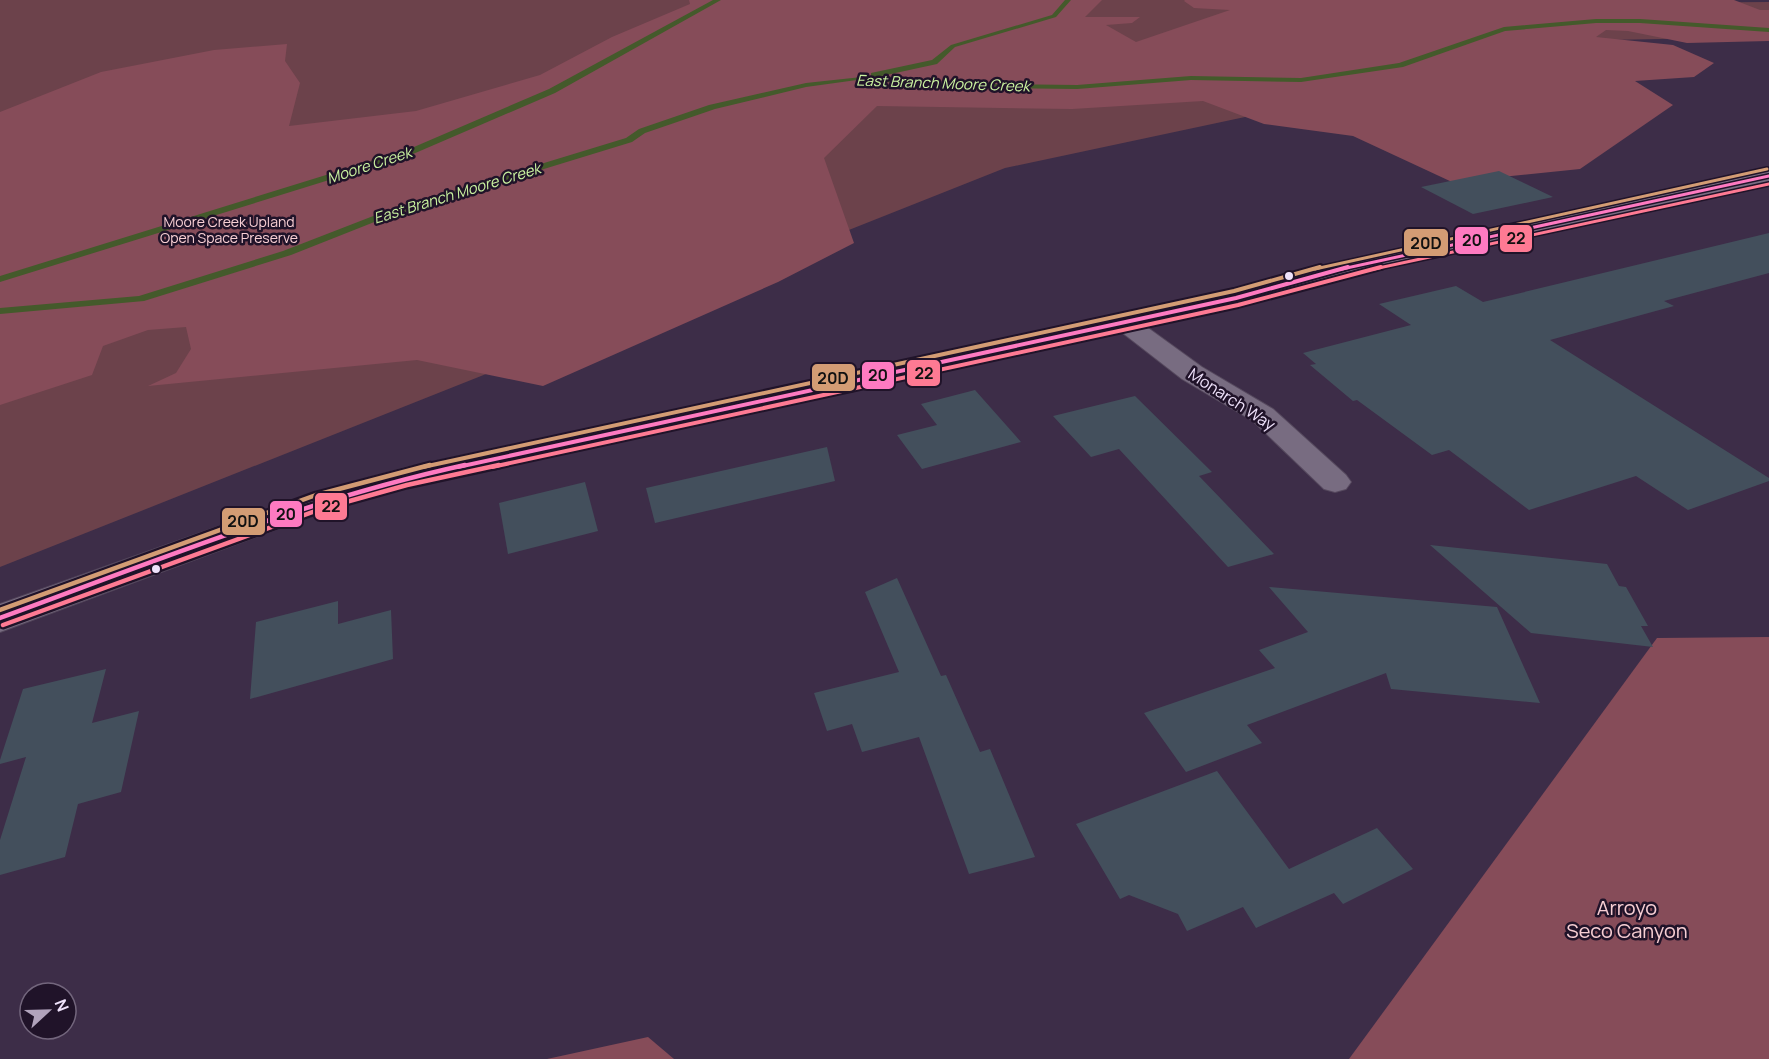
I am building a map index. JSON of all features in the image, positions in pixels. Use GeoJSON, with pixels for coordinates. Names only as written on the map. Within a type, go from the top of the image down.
{"type":"FeatureCollection","features":[{"type":"Feature","properties":{"kind":"street"},"geometry":{"type":"LineString","coordinates":[[0,618],[319,502],[405,478],[1236,298],[1353,266],[1769,176]]}},
{"type":"Feature","properties":{"kind":"street","name":"Monarch Way"},"geometry":{"type":"LineString","coordinates":[[1124,322],[1192,373],[1263,415],[1335,482]]}},
{"type":"Feature","properties":{"kind":"green space","name":"Moore Creek Upland Open Space Preserve"},"geometry":{"type":"Polygon","coordinates":[[[0,0],[1372,0],[1488,4],[1769,2],[1769,37],[1607,40],[1005,168],[0,567],[0,0]]]}},
{"type":"Feature","properties":{"kind":"green space","name":"Moore Creek Upland Open Space Preserve"},"geometry":{"type":"Polygon","coordinates":[[[689,0],[1102,0],[1085,17],[1140,17],[1132,23],[1106,25],[1136,42],[1230,10],[1194,8],[1185,0],[1734,0],[1760,10],[1769,10],[1769,41],[1687,43],[1628,31],[1606,30],[1596,37],[1673,45],[1714,63],[1694,77],[1635,81],[1673,105],[1580,169],[1452,182],[1353,136],[1264,124],[1203,101],[1072,109],[877,106],[824,158],[854,243],[778,282],[543,386],[417,360],[148,386],[176,373],[191,349],[186,327],[148,330],[103,346],[92,375],[0,405],[0,112],[101,72],[214,50],[287,44],[285,61],[300,83],[289,126],[416,111],[540,75],[612,37],[690,4],[689,0]]]}},
{"type":"Feature","properties":{"kind":"green space","name":"Arroyo Seco Canyon"},"geometry":{"type":"Polygon","coordinates":[[[1769,637],[1769,1059],[1349,1059],[1657,638],[1769,637]]]}},
{"type":"Feature","properties":{"kind":"green space"},"geometry":{"type":"Polygon","coordinates":[[[648,1037],[674,1059],[547,1059],[648,1037]]]}},
{"type":"Feature","properties":{"kind":"building"},"geometry":{"type":"Polygon","coordinates":[[[1499,171],[1553,197],[1473,214],[1421,187],[1499,171]]]}},
{"type":"Feature","properties":{"kind":"building"},"geometry":{"type":"Polygon","coordinates":[[[1769,233],[1769,273],[1664,301],[1674,306],[1550,340],[1769,478],[1769,481],[1688,510],[1636,476],[1529,510],[1449,450],[1432,455],[1357,400],[1353,401],[1310,365],[1316,364],[1303,353],[1411,325],[1379,304],[1456,286],[1483,302],[1769,233]]]}},
{"type":"Feature","properties":{"kind":"building"},"geometry":{"type":"Polygon","coordinates":[[[975,390],[1021,442],[922,469],[897,435],[937,425],[921,404],[975,390]]]}},
{"type":"Feature","properties":{"kind":"building"},"geometry":{"type":"Polygon","coordinates":[[[1135,396],[1212,472],[1199,476],[1274,554],[1228,567],[1119,449],[1091,457],[1053,416],[1135,396]]]}},
{"type":"Feature","properties":{"kind":"building"},"geometry":{"type":"Polygon","coordinates":[[[827,447],[835,481],[655,523],[646,488],[827,447]]]}},
{"type":"Feature","properties":{"kind":"building"},"geometry":{"type":"Polygon","coordinates":[[[585,482],[598,531],[508,554],[499,503],[585,482]]]}},
{"type":"Feature","properties":{"kind":"building"},"geometry":{"type":"Polygon","coordinates":[[[1430,545],[1607,564],[1619,586],[1626,587],[1648,626],[1641,626],[1653,647],[1531,633],[1430,545]]]}},
{"type":"Feature","properties":{"kind":"building"},"geometry":{"type":"Polygon","coordinates":[[[897,578],[941,676],[946,675],[980,752],[990,749],[1035,857],[969,874],[919,737],[862,752],[852,724],[827,731],[814,693],[899,672],[865,592],[897,578]]]}},
{"type":"Feature","properties":{"kind":"building"},"geometry":{"type":"Polygon","coordinates":[[[1269,587],[1497,607],[1540,703],[1391,689],[1386,673],[1247,725],[1262,743],[1186,772],[1144,713],[1275,668],[1259,650],[1308,632],[1269,587]]]}},
{"type":"Feature","properties":{"kind":"building"},"geometry":{"type":"Polygon","coordinates":[[[338,601],[338,624],[391,610],[393,659],[250,699],[256,622],[338,601]]]}},
{"type":"Feature","properties":{"kind":"building"},"geometry":{"type":"Polygon","coordinates":[[[106,669],[92,723],[139,711],[121,792],[78,804],[65,857],[0,875],[0,840],[26,757],[0,764],[0,760],[23,689],[106,669]]]}},
{"type":"Feature","properties":{"kind":"building"},"geometry":{"type":"Polygon","coordinates":[[[1217,771],[1289,869],[1377,828],[1413,869],[1343,904],[1334,893],[1256,928],[1243,907],[1187,931],[1178,914],[1129,895],[1120,899],[1076,824],[1217,771]]]}},
{"type":"Feature","properties":{"kind":"waterway","name":"Moore Creek"},"geometry":{"type":"LineString","coordinates":[[0,279],[410,152],[552,91],[718,0]]}},
{"type":"Feature","properties":{"kind":"waterway"},"geometry":{"type":"LineString","coordinates":[[874,75],[934,62],[953,46],[1054,16],[1068,0]]}},
{"type":"Feature","properties":{"kind":"waterway","name":"East Branch Moore Creek"},"geometry":{"type":"LineString","coordinates":[[0,311],[140,299],[287,253],[384,215],[629,140],[642,131],[712,107],[806,85],[864,77],[924,85],[1077,87],[1191,78],[1301,80],[1400,65],[1504,29],[1596,21],[1640,21],[1769,30]]}},
{"type":"Feature","properties":{"kind":"transit line","name":"20D"},"geometry":{"type":"LineString","coordinates":[[0,610],[316,495],[403,471],[1234,291],[1351,259],[1767,169]]}},
{"type":"Feature","properties":{"kind":"transit line","name":"20"},"geometry":{"type":"LineString","coordinates":[[0,618],[319,502],[405,478],[1236,298],[1353,266],[1769,176]]}},
{"type":"Feature","properties":{"kind":"transit line","name":"22"},"geometry":{"type":"LineString","coordinates":[[3,625],[321,509],[407,485],[1238,305],[1355,273],[1769,184]]}}]}
